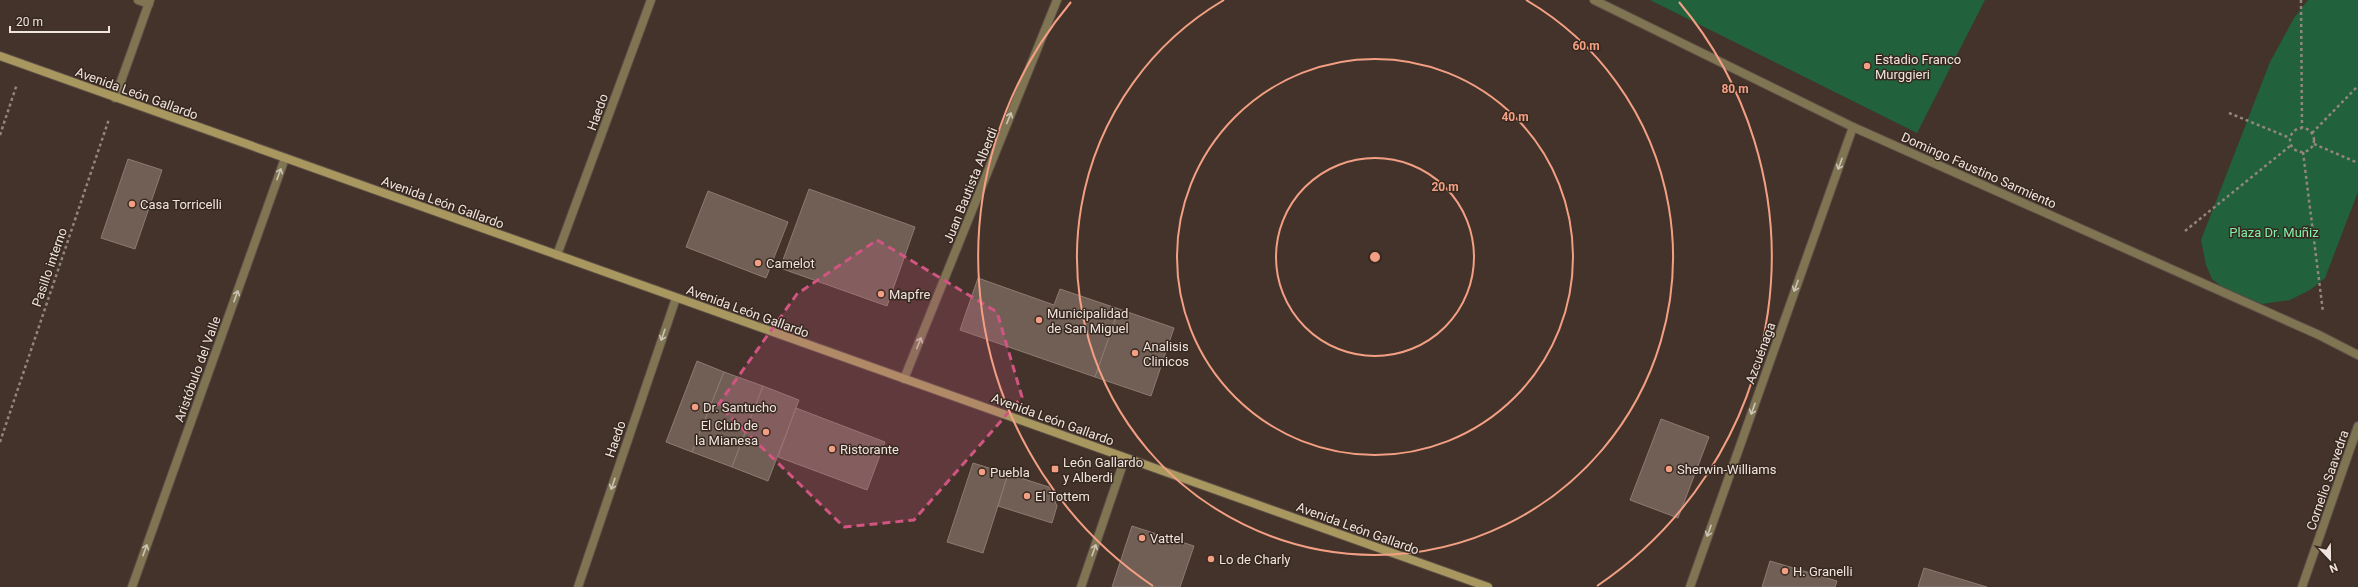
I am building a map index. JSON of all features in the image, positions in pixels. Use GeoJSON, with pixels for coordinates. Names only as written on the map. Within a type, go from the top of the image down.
{"type":"FeatureCollection","features":[{"type":"Feature","properties":{"kind":"main road","name":"Avenida León Gallardo"},"geometry":{"type":"LineString","coordinates":[[0,56],[1488,587]]}},
{"type":"Feature","properties":{"kind":"street"},"geometry":{"type":"LineString","coordinates":[[115,98],[150,2],[138,0]]}},
{"type":"Feature","properties":{"kind":"street","name":"Haedo"},"geometry":{"type":"LineString","coordinates":[[557,255],[651,0]]}},
{"type":"Feature","properties":{"kind":"street","name":"Juan Bautista Alberdi"},"geometry":{"type":"LineString","coordinates":[[904,379],[1057,0]]}},
{"type":"Feature","properties":{"kind":"street","name":"Domingo Faustino Sarmiento"},"geometry":{"type":"LineString","coordinates":[[1594,0],[1853,127],[2319,335],[2358,355]]}},
{"type":"Feature","properties":{"kind":"street","name":"Azcuénaga"},"geometry":{"type":"LineString","coordinates":[[1690,587],[1853,127]]}},
{"type":"Feature","properties":{"kind":"street","name":"Aristóbulo del Valle"},"geometry":{"type":"LineString","coordinates":[[132,587],[285,158]]}},
{"type":"Feature","properties":{"kind":"street","name":"Haedo"},"geometry":{"type":"LineString","coordinates":[[578,587],[676,298]]}},
{"type":"Feature","properties":{"kind":"street","name":"Cornelio Saavedra"},"geometry":{"type":"LineString","coordinates":[[2302,587],[2358,426]]}},
{"type":"Feature","properties":{"kind":"street"},"geometry":{"type":"LineString","coordinates":[[1081,587],[1126,458]]}},
{"type":"Feature","properties":{"kind":"path"},"geometry":{"type":"LineString","coordinates":[[2301,0],[2302,128]]}},
{"type":"Feature","properties":{"kind":"path"},"geometry":{"type":"LineString","coordinates":[[0,134],[24,65]]}},
{"type":"Feature","properties":{"kind":"path"},"geometry":{"type":"LineString","coordinates":[[2312,133],[2358,86]]}},
{"type":"Feature","properties":{"kind":"path","name":"Pasillo interno"},"geometry":{"type":"LineString","coordinates":[[0,442],[115,98]]}},
{"type":"Feature","properties":{"kind":"path"},"geometry":{"type":"LineString","coordinates":[[2229,113],[2290,138]]}},
{"type":"Feature","properties":{"kind":"path"},"geometry":{"type":"LineString","coordinates":[[2290,146],[2290,138],[2294,130],[2302,128],[2312,133]]}},
{"type":"Feature","properties":{"kind":"path"},"geometry":{"type":"LineString","coordinates":[[2290,146],[2297,151],[2309,151],[2314,144],[2312,133]]}},
{"type":"Feature","properties":{"kind":"path"},"geometry":{"type":"LineString","coordinates":[[2314,144],[2358,163]]}},
{"type":"Feature","properties":{"kind":"path"},"geometry":{"type":"LineString","coordinates":[[2185,231],[2290,146]]}},
{"type":"Feature","properties":{"kind":"path"},"geometry":{"type":"LineString","coordinates":[[2303,152],[2324,313]]}},
{"type":"Feature","properties":{"kind":"highlighted area"},"geometry":{"type":"Polygon","coordinates":[[[877,240],[997,312],[1022,397],[914,520],[844,527],[718,405],[797,294],[877,240]]]}},
{"type":"Feature","properties":{"kind":"green space","name":"Estadio Franco Murggieri"},"geometry":{"type":"Polygon","coordinates":[[[1650,0],[1985,0],[1917,133],[1650,0]]]}},
{"type":"Feature","properties":{"kind":"green space","name":"Plaza Dr. Muñiz"},"geometry":{"type":"Polygon","coordinates":[[[2308,0],[2358,0],[2358,192],[2325,278],[2310,290],[2290,300],[2262,304],[2222,287],[2212,279],[2206,265],[2201,240],[2270,62],[2294,18],[2308,0]]]}},
{"type":"Feature","properties":{"kind":"building","name":"Casa Torricelli"},"geometry":{"type":"Polygon","coordinates":[[[128,159],[162,170],[135,249],[101,238],[128,159]]]}},
{"type":"Feature","properties":{"kind":"building"},"geometry":{"type":"Polygon","coordinates":[[[809,189],[915,227],[887,306],[780,268],[809,189]]]}},
{"type":"Feature","properties":{"kind":"building"},"geometry":{"type":"Polygon","coordinates":[[[708,191],[788,222],[766,278],[686,247],[708,191]]]}},
{"type":"Feature","properties":{"kind":"building","name":"Municipalidad de San Miguel"},"geometry":{"type":"Polygon","coordinates":[[[978,278],[1054,305],[1060,289],[1119,309],[1095,377],[960,330],[978,278]]]}},
{"type":"Feature","properties":{"kind":"building","name":"Analisis Clinicos"},"geometry":{"type":"Polygon","coordinates":[[[1119,309],[1174,328],[1151,396],[1095,377],[1119,309]]]}},
{"type":"Feature","properties":{"kind":"building","name":"Dr. Santucho"},"geometry":{"type":"Polygon","coordinates":[[[697,361],[724,372],[692,452],[666,442],[697,361]]]}},
{"type":"Feature","properties":{"kind":"building"},"geometry":{"type":"Polygon","coordinates":[[[724,372],[763,386],[732,467],[692,452],[724,372]]]}},
{"type":"Feature","properties":{"kind":"building","name":"El Club de la Mianesa"},"geometry":{"type":"Polygon","coordinates":[[[763,386],[799,400],[768,481],[732,467],[763,386]]]}},
{"type":"Feature","properties":{"kind":"building","name":"Ristorante"},"geometry":{"type":"Polygon","coordinates":[[[796,408],[885,442],[867,490],[778,457],[796,408]]]}},
{"type":"Feature","properties":{"kind":"building","name":"Sherwin-Williams"},"geometry":{"type":"Polygon","coordinates":[[[1661,419],[1709,437],[1678,518],[1630,500],[1661,419]]]}},
{"type":"Feature","properties":{"kind":"building"},"geometry":{"type":"Polygon","coordinates":[[[973,463],[1008,474],[983,553],[947,542],[973,463]]]}},
{"type":"Feature","properties":{"kind":"building","name":"El Tottem"},"geometry":{"type":"Polygon","coordinates":[[[1008,474],[1049,487],[1057,506],[1052,523],[998,506],[1008,474]]]}},
{"type":"Feature","properties":{"kind":"building"},"geometry":{"type":"Polygon","coordinates":[[[1132,526],[1194,546],[1180,587],[1112,587],[1132,526]]]}},
{"type":"Feature","properties":{"kind":"building","name":"H. Granelli"},"geometry":{"type":"Polygon","coordinates":[[[1770,561],[1837,581],[1835,587],[1762,587],[1770,561]]]}},
{"type":"Feature","properties":{"kind":"building"},"geometry":{"type":"Polygon","coordinates":[[[1924,568],[1987,587],[1918,587],[1924,568]]]}},
{"type":"Feature","properties":{"kind":"place","name":"Estadio Franco Murggieri"},"geometry":{"type":"Point","coordinates":[1867,66]}},
{"type":"Feature","properties":{"kind":"place","name":"Casa Torricelli"},"geometry":{"type":"Point","coordinates":[132,204]}},
{"type":"Feature","properties":{"kind":"place","name":"Camelot"},"geometry":{"type":"Point","coordinates":[758,263]}},
{"type":"Feature","properties":{"kind":"place","name":"Mapfre"},"geometry":{"type":"Point","coordinates":[881,294]}},
{"type":"Feature","properties":{"kind":"place","name":"Municipalidad de San Miguel"},"geometry":{"type":"Point","coordinates":[1039,320]}},
{"type":"Feature","properties":{"kind":"place","name":"Analisis Clinicos"},"geometry":{"type":"Point","coordinates":[1135,353]}},
{"type":"Feature","properties":{"kind":"place","name":"Dr. Santucho"},"geometry":{"type":"Point","coordinates":[695,407]}},
{"type":"Feature","properties":{"kind":"place","name":"El Club de la Mianesa"},"geometry":{"type":"Point","coordinates":[766,432]}},
{"type":"Feature","properties":{"kind":"place","name":"Ristorante"},"geometry":{"type":"Point","coordinates":[832,449]}},
{"type":"Feature","properties":{"kind":"place","name":"León Gallardo y Alberdi"},"geometry":{"type":"Point","coordinates":[1055,469]}},
{"type":"Feature","properties":{"kind":"place","name":"Sherwin-Williams"},"geometry":{"type":"Point","coordinates":[1669,469]}},
{"type":"Feature","properties":{"kind":"place","name":"Puebla"},"geometry":{"type":"Point","coordinates":[982,472]}},
{"type":"Feature","properties":{"kind":"place","name":"El Tottem"},"geometry":{"type":"Point","coordinates":[1027,496]}},
{"type":"Feature","properties":{"kind":"place","name":"Vattel"},"geometry":{"type":"Point","coordinates":[1142,538]}},
{"type":"Feature","properties":{"kind":"place","name":"Lo de Charly"},"geometry":{"type":"Point","coordinates":[1211,559]}},
{"type":"Feature","properties":{"kind":"place","name":"H. Granelli"},"geometry":{"type":"Point","coordinates":[1785,571]}}]}
